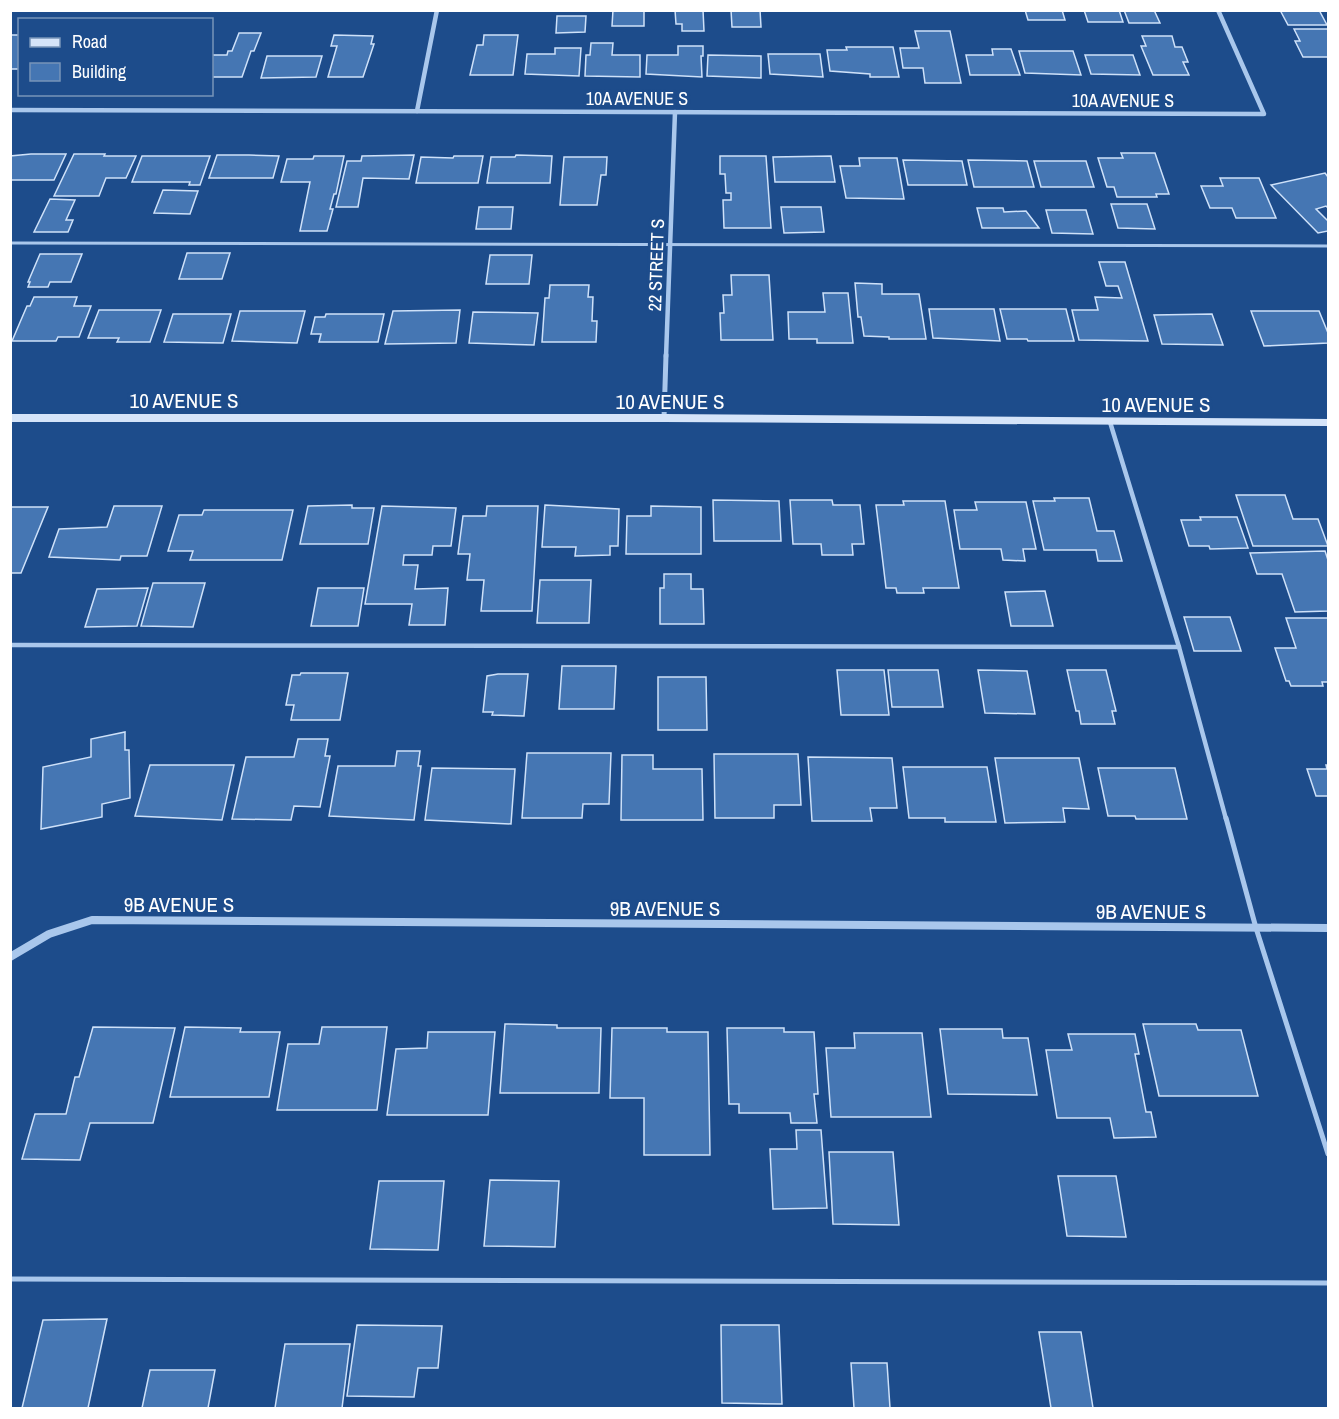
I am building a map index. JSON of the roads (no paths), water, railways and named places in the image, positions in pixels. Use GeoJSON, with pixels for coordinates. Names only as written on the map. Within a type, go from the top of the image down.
{"type":"FeatureCollection","features":[{"type":"Feature","properties":{"kind":"street"},"geometry":{"type":"LineString","coordinates":[[417,111],[437,10]]}},
{"type":"Feature","properties":{"kind":"street","name":"10A AVENUE S"},"geometry":{"type":"LineString","coordinates":[[10,110],[1264,114],[1218,10]]}},
{"type":"Feature","properties":{"kind":"street","name":"22 STREET S"},"geometry":{"type":"LineString","coordinates":[[664,418],[675,112]]}},
{"type":"Feature","properties":{"kind":"street","name":"10 AVENUE S"},"geometry":{"type":"LineString","coordinates":[[10,418],[664,418],[1329,423]]}},
{"type":"Feature","properties":{"kind":"street","name":"9B AVENUE S"},"geometry":{"type":"LineString","coordinates":[[10,957],[41,936],[59,928],[92,920],[1329,928]]}},
{"type":"Feature","properties":{"kind":"lane"},"geometry":{"type":"LineString","coordinates":[[10,243],[1329,246]]}},
{"type":"Feature","properties":{"kind":"lane"},"geometry":{"type":"LineString","coordinates":[[1110,422],[1179,647],[1256,928],[1329,1154]]}},
{"type":"Feature","properties":{"kind":"lane"},"geometry":{"type":"LineString","coordinates":[[10,645],[1179,647]]}},
{"type":"Feature","properties":{"kind":"lane"},"geometry":{"type":"LineString","coordinates":[[10,1279],[1329,1283]]}}]}
